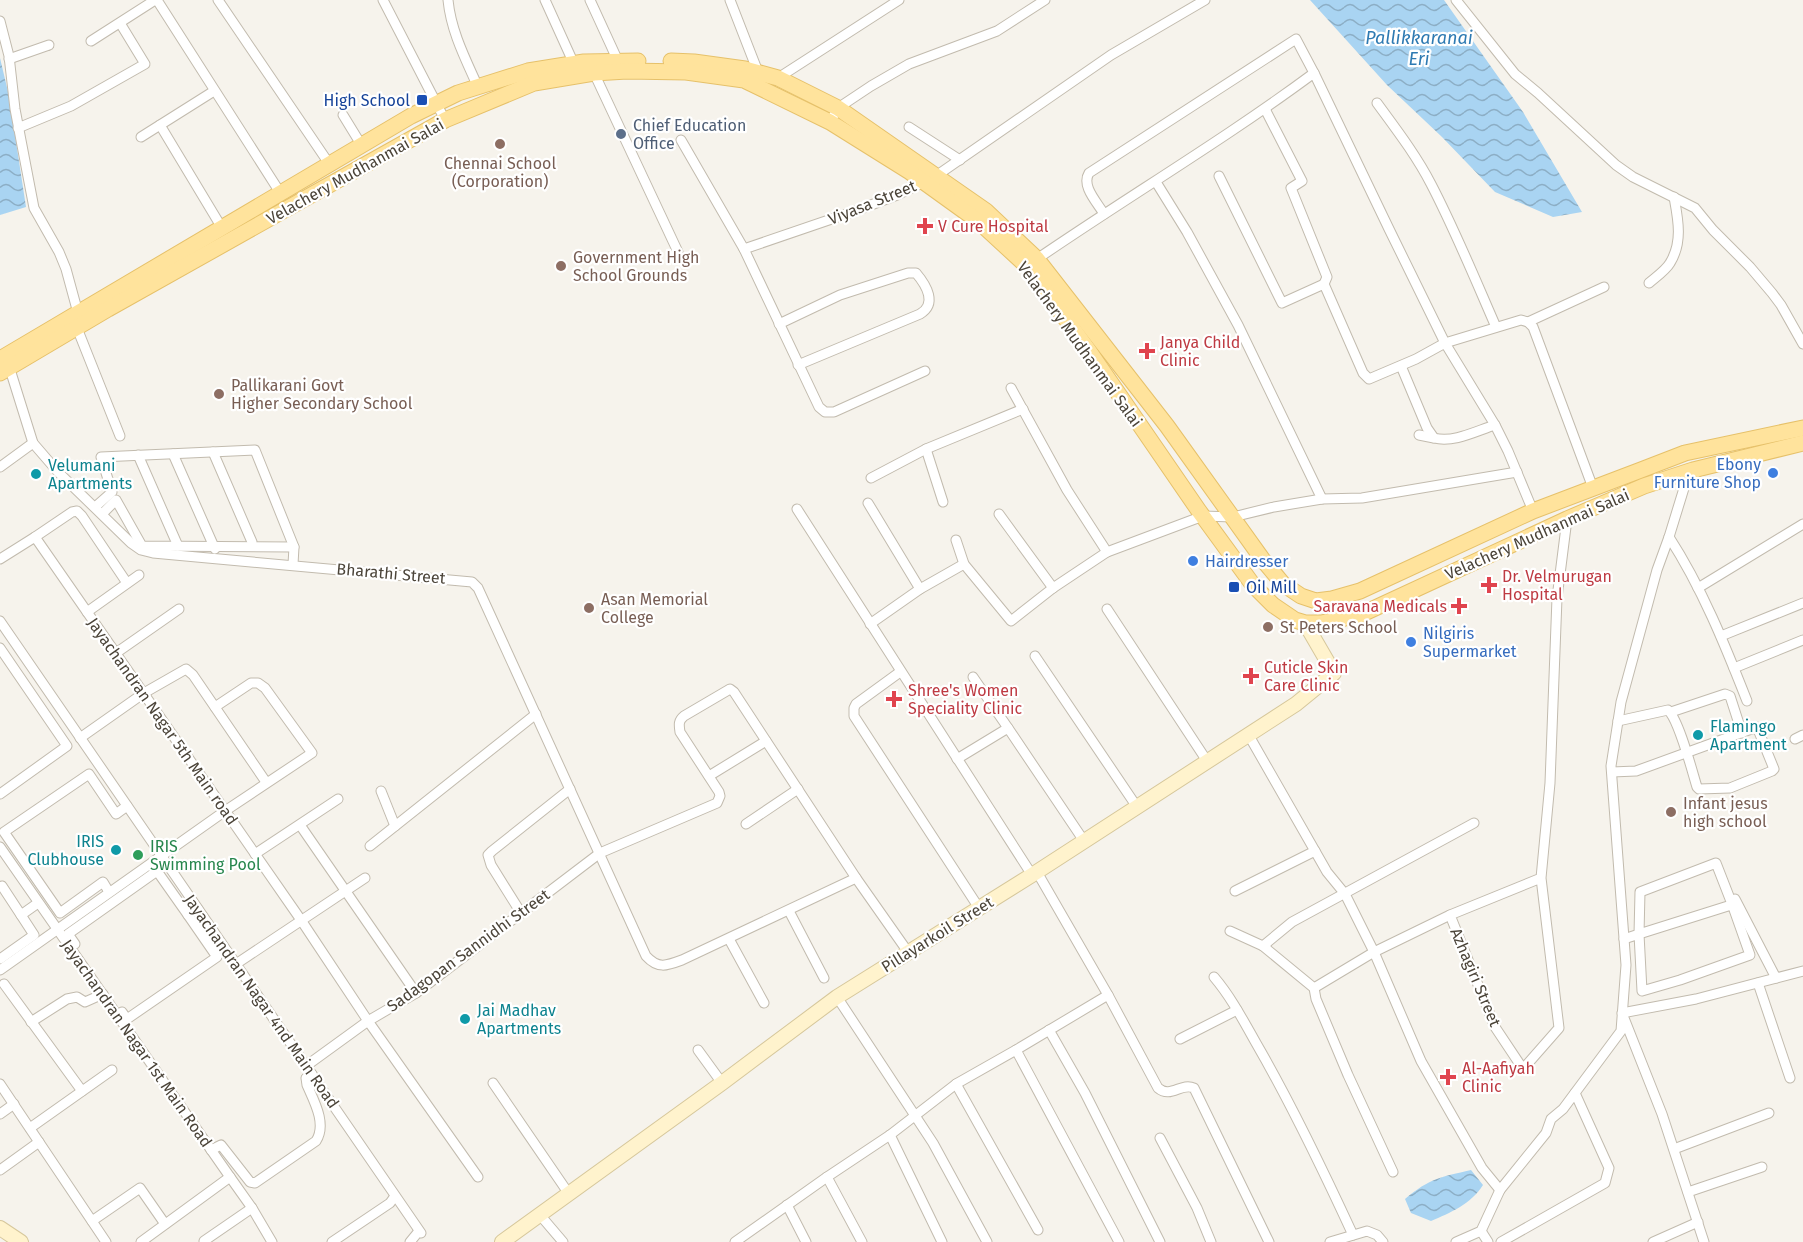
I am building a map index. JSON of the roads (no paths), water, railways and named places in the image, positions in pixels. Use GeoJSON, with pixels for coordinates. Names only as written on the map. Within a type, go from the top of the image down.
{"type":"FeatureCollection","features":[{"type":"Feature","properties":{"kind":"main road","name":"Velachery Mudhanmai Salai"},"geometry":{"type":"LineString","coordinates":[[4,364],[222,228],[411,116],[458,93],[528,71],[574,64],[618,61],[694,62],[745,69],[778,78],[838,108],[930,179],[1029,268],[1253,585],[1273,605],[1295,620],[1305,623],[1321,623],[1360,615],[1644,486],[1803,443]]}},
{"type":"Feature","properties":{"kind":"main road","name":"Velachery Mudhanmai Salai"},"geometry":{"type":"LineString","coordinates":[[77,320],[445,120],[534,83],[594,73],[686,72],[744,80],[830,122],[986,211],[1037,259],[1167,426],[1263,560],[1283,584],[1301,596],[1316,601],[1360,591],[1533,511],[1685,453],[1803,428]]}},
{"type":"Feature","properties":{"kind":"street"},"geometry":{"type":"LineString","coordinates":[[91,41],[156,0],[281,194]]}},
{"type":"Feature","properties":{"kind":"street"},"geometry":{"type":"LineString","coordinates":[[218,0],[330,165]]}},
{"type":"Feature","properties":{"kind":"street"},"geometry":{"type":"LineString","coordinates":[[383,0],[445,120]]}},
{"type":"Feature","properties":{"kind":"street"},"geometry":{"type":"LineString","coordinates":[[448,0],[449,14],[456,39],[478,87]]}},
{"type":"Feature","properties":{"kind":"street"},"geometry":{"type":"LineString","coordinates":[[544,0],[574,64]]}},
{"type":"Feature","properties":{"kind":"street"},"geometry":{"type":"LineString","coordinates":[[590,0],[618,61]]}},
{"type":"Feature","properties":{"kind":"street"},"geometry":{"type":"LineString","coordinates":[[730,0],[758,72]]}},
{"type":"Feature","properties":{"kind":"street"},"geometry":{"type":"LineString","coordinates":[[778,78],[899,0]]}},
{"type":"Feature","properties":{"kind":"street"},"geometry":{"type":"LineString","coordinates":[[830,122],[838,108],[909,64],[997,31],[1045,0]]}},
{"type":"Feature","properties":{"kind":"street","name":"Viyasa Street"},"geometry":{"type":"LineString","coordinates":[[744,249],[897,195],[930,179],[1110,55],[1205,0]]}},
{"type":"Feature","properties":{"kind":"street"},"geometry":{"type":"LineString","coordinates":[[1456,0],[1515,74],[1616,165],[1633,177],[1695,207],[1781,305],[1803,344]]}},
{"type":"Feature","properties":{"kind":"street"},"geometry":{"type":"LineString","coordinates":[[0,21],[9,59],[18,128],[34,208],[66,269],[77,320],[120,436]]}},
{"type":"Feature","properties":{"kind":"street"},"geometry":{"type":"LineString","coordinates":[[18,128],[71,106],[145,64],[120,23]]}},
{"type":"Feature","properties":{"kind":"street"},"geometry":{"type":"LineString","coordinates":[[1104,214],[1086,185],[1089,173],[1296,39],[1446,343],[1495,425],[1533,511]]}},
{"type":"Feature","properties":{"kind":"street"},"geometry":{"type":"LineString","coordinates":[[9,59],[50,45]]}},
{"type":"Feature","properties":{"kind":"street"},"geometry":{"type":"LineString","coordinates":[[594,73],[678,252]]}},
{"type":"Feature","properties":{"kind":"street"},"geometry":{"type":"LineString","coordinates":[[1037,259],[1266,109],[1314,73]]}},
{"type":"Feature","properties":{"kind":"street"},"geometry":{"type":"LineString","coordinates":[[141,138],[214,91]]}},
{"type":"Feature","properties":{"kind":"street"},"geometry":{"type":"LineString","coordinates":[[1377,103],[1411,150],[1431,183],[1466,256],[1496,327]]}},
{"type":"Feature","properties":{"kind":"street"},"geometry":{"type":"LineString","coordinates":[[1220,176],[1282,303],[1324,284],[1327,277],[1291,188],[1302,181],[1266,109]]}},
{"type":"Feature","properties":{"kind":"street"},"geometry":{"type":"LineString","coordinates":[[343,115],[362,146]]}},
{"type":"Feature","properties":{"kind":"street"},"geometry":{"type":"LineString","coordinates":[[160,125],[222,228]]}},
{"type":"Feature","properties":{"kind":"street"},"geometry":{"type":"LineString","coordinates":[[909,126],[960,160]]}},
{"type":"Feature","properties":{"kind":"street"},"geometry":{"type":"LineString","coordinates":[[681,140],[744,249],[819,407],[825,412],[834,412],[925,370]]}},
{"type":"Feature","properties":{"kind":"street"},"geometry":{"type":"LineString","coordinates":[[1156,182],[1187,232],[1238,325],[1322,499]]}},
{"type":"Feature","properties":{"kind":"street"},"geometry":{"type":"LineString","coordinates":[[1649,283],[1670,264],[1678,240],[1679,230],[1674,197]]}},
{"type":"Feature","properties":{"kind":"street"},"geometry":{"type":"LineString","coordinates":[[779,324],[840,295],[908,273],[916,273],[922,279],[930,296],[927,310],[920,314],[798,365]]}},
{"type":"Feature","properties":{"kind":"street"},"geometry":{"type":"LineString","coordinates":[[1324,284],[1363,373],[1369,379],[1446,343],[1521,320],[1528,322],[1533,327],[1593,488]]}},
{"type":"Feature","properties":{"kind":"street"},"geometry":{"type":"LineString","coordinates":[[1528,322],[1604,287]]}},
{"type":"Feature","properties":{"kind":"street","name":"Bharathi Street"},"geometry":{"type":"LineString","coordinates":[[4,364],[33,443],[130,543],[141,550],[220,560],[293,564],[472,582],[478,588],[646,956],[658,966],[671,964],[729,939]]}},
{"type":"Feature","properties":{"kind":"street"},"geometry":{"type":"LineString","coordinates":[[1401,366],[1427,428],[1434,438]]}},
{"type":"Feature","properties":{"kind":"street"},"geometry":{"type":"LineString","coordinates":[[1011,388],[1067,490],[1107,552]]}},
{"type":"Feature","properties":{"kind":"street"},"geometry":{"type":"LineString","coordinates":[[871,477],[926,450],[1023,409]]}},
{"type":"Feature","properties":{"kind":"street"},"geometry":{"type":"LineString","coordinates":[[1419,435],[1443,440],[1453,439],[1495,425]]}},
{"type":"Feature","properties":{"kind":"street"},"geometry":{"type":"LineString","coordinates":[[0,467],[33,443]]}},
{"type":"Feature","properties":{"kind":"street"},"geometry":{"type":"LineString","coordinates":[[293,564],[294,547],[255,450],[100,457],[114,496],[142,546],[294,547]]}},
{"type":"Feature","properties":{"kind":"street"},"geometry":{"type":"LineString","coordinates":[[926,450],[944,502]]}},
{"type":"Feature","properties":{"kind":"street"},"geometry":{"type":"LineString","coordinates":[[213,452],[252,542]]}},
{"type":"Feature","properties":{"kind":"street"},"geometry":{"type":"LineString","coordinates":[[173,454],[220,560]]}},
{"type":"Feature","properties":{"kind":"street"},"geometry":{"type":"LineString","coordinates":[[138,455],[178,546]]}},
{"type":"Feature","properties":{"kind":"street"},"geometry":{"type":"LineString","coordinates":[[956,540],[964,564],[1011,621],[1053,588],[1107,552],[1203,516],[1233,518],[1274,507],[1322,499],[1362,498],[1517,472]]}},
{"type":"Feature","properties":{"kind":"street"},"geometry":{"type":"LineString","coordinates":[[1456,1242],[1481,1231],[1500,1190],[1546,1133],[1551,1119],[1563,1109],[1621,1031],[1626,964],[1612,772],[1618,721],[1621,702],[1657,570],[1689,472]]}},
{"type":"Feature","properties":{"kind":"street"},"geometry":{"type":"LineString","coordinates":[[99,511],[114,496]]}},
{"type":"Feature","properties":{"kind":"street"},"geometry":{"type":"LineString","coordinates":[[868,504],[920,589]]}},
{"type":"Feature","properties":{"kind":"street"},"geometry":{"type":"LineString","coordinates":[[797,509],[900,672],[1034,873],[1108,995],[1158,1088],[1168,1093],[1185,1086],[1194,1088],[1269,1242]]}},
{"type":"Feature","properties":{"kind":"street"},"geometry":{"type":"LineString","coordinates":[[0,559],[72,512],[78,511],[127,583]]}},
{"type":"Feature","properties":{"kind":"street"},"geometry":{"type":"LineString","coordinates":[[999,514],[1053,588]]}},
{"type":"Feature","properties":{"kind":"street","name":"Azhagiri Street"},"geometry":{"type":"LineString","coordinates":[[1541,878],[1450,915],[1495,1027],[1523,1069],[1559,1028],[1541,878],[1550,783],[1557,598],[1568,519]]}},
{"type":"Feature","properties":{"kind":"street"},"geometry":{"type":"LineString","coordinates":[[1698,588],[1803,524]]}},
{"type":"Feature","properties":{"kind":"street","name":"Jayachandran Nagar 5th Main road"},"geometry":{"type":"LineString","coordinates":[[35,537],[255,854],[368,1022],[478,1177]]}},
{"type":"Feature","properties":{"kind":"street"},"geometry":{"type":"LineString","coordinates":[[1669,537],[1685,562],[1721,636],[1747,701]]}},
{"type":"Feature","properties":{"kind":"street"},"geometry":{"type":"LineString","coordinates":[[870,624],[920,589],[964,564]]}},
{"type":"Feature","properties":{"kind":"street"},"geometry":{"type":"LineString","coordinates":[[87,612],[139,575]]}},
{"type":"Feature","properties":{"kind":"street"},"geometry":{"type":"LineString","coordinates":[[1721,636],[1803,603]]}},
{"type":"Feature","properties":{"kind":"street"},"geometry":{"type":"LineString","coordinates":[[116,653],[179,609]]}},
{"type":"Feature","properties":{"kind":"street"},"geometry":{"type":"LineString","coordinates":[[1107,609],[1207,761]]}},
{"type":"Feature","properties":{"kind":"street","name":"Jayachandran Nagar 4nd Main Road"},"geometry":{"type":"LineString","coordinates":[[0,621],[392,1188],[420,1232],[410,1242]]}},
{"type":"Feature","properties":{"kind":"street","name":"Pillayarkoil Street"},"geometry":{"type":"LineString","coordinates":[[502,1242],[837,997],[1296,704],[1334,673],[1305,623]]}},
{"type":"Feature","properties":{"kind":"street"},"geometry":{"type":"LineString","coordinates":[[1734,668],[1803,640]]}},
{"type":"Feature","properties":{"kind":"street"},"geometry":{"type":"LineString","coordinates":[[0,648],[67,746],[0,794]]}},
{"type":"Feature","properties":{"kind":"street"},"geometry":{"type":"LineString","coordinates":[[1035,656],[1137,807]]}},
{"type":"Feature","properties":{"kind":"street"},"geometry":{"type":"LineString","coordinates":[[80,738],[144,693],[186,669],[193,675],[266,782]]}},
{"type":"Feature","properties":{"kind":"street"},"geometry":{"type":"LineString","coordinates":[[900,672],[856,704],[855,716],[979,908]]}},
{"type":"Feature","properties":{"kind":"street"},"geometry":{"type":"LineString","coordinates":[[973,677],[1084,841]]}},
{"type":"Feature","properties":{"kind":"street"},"geometry":{"type":"LineString","coordinates":[[0,970],[266,782],[312,753],[265,688],[258,683],[251,683],[215,707]]}},
{"type":"Feature","properties":{"kind":"street"},"geometry":{"type":"LineString","coordinates":[[766,741],[709,776],[680,732],[679,726],[684,716],[726,690],[730,689],[734,692],[856,878],[908,952]]}},
{"type":"Feature","properties":{"kind":"street"},"geometry":{"type":"LineString","coordinates":[[1618,721],[1668,710],[1671,712],[1728,694],[1742,732]]}},
{"type":"Feature","properties":{"kind":"street"},"geometry":{"type":"LineString","coordinates":[[1612,772],[1636,771],[1686,753],[1742,732],[1757,727],[1773,766],[1772,771],[1731,788],[1699,789],[1697,787],[1686,753],[1671,712]]}},
{"type":"Feature","properties":{"kind":"street"},"geometry":{"type":"LineString","coordinates":[[370,846],[536,714]]}},
{"type":"Feature","properties":{"kind":"street"},"geometry":{"type":"LineString","coordinates":[[957,759],[1008,728]]}},
{"type":"Feature","properties":{"kind":"street"},"geometry":{"type":"LineString","coordinates":[[1248,734],[1327,872],[1345,894],[1374,952],[1421,1061],[1482,1168],[1500,1190]]}},
{"type":"Feature","properties":{"kind":"street"},"geometry":{"type":"LineString","coordinates":[[110,892],[103,882],[60,913],[4,832],[89,774],[116,814],[127,806]]}},
{"type":"Feature","properties":{"kind":"street","name":"Sadagopan Sannidhi Street"},"geometry":{"type":"LineString","coordinates":[[309,1070],[368,1022],[416,993],[600,853],[717,803],[719,792],[709,776]]}},
{"type":"Feature","properties":{"kind":"street"},"geometry":{"type":"LineString","coordinates":[[521,913],[491,865],[488,855],[570,789]]}},
{"type":"Feature","properties":{"kind":"street"},"geometry":{"type":"LineString","coordinates":[[746,824],[798,789]]}},
{"type":"Feature","properties":{"kind":"street"},"geometry":{"type":"LineString","coordinates":[[381,791],[395,826]]}},
{"type":"Feature","properties":{"kind":"street"},"geometry":{"type":"LineString","coordinates":[[255,854],[338,799]]}},
{"type":"Feature","properties":{"kind":"street"},"geometry":{"type":"LineString","coordinates":[[1263,946],[1292,922],[1474,823]]}},
{"type":"Feature","properties":{"kind":"street"},"geometry":{"type":"LineString","coordinates":[[300,825],[416,993]]}},
{"type":"Feature","properties":{"kind":"street","name":"Jayachandran Nagar 1st Main Road"},"geometry":{"type":"LineString","coordinates":[[0,848],[252,1208],[272,1242]]}},
{"type":"Feature","properties":{"kind":"street"},"geometry":{"type":"LineString","coordinates":[[1235,891],[1315,851]]}},
{"type":"Feature","properties":{"kind":"street"},"geometry":{"type":"LineString","coordinates":[[1642,991],[1640,892],[1716,863],[1776,978]]}},
{"type":"Feature","properties":{"kind":"street"},"geometry":{"type":"LineString","coordinates":[[157,871],[188,915],[217,957],[127,1019],[68,934],[157,871]]}},
{"type":"Feature","properties":{"kind":"street"},"geometry":{"type":"LineString","coordinates":[[0,959],[34,935],[1,885],[19,874]]}},
{"type":"Feature","properties":{"kind":"street"},"geometry":{"type":"LineString","coordinates":[[236,964],[365,878]]}},
{"type":"Feature","properties":{"kind":"street"},"geometry":{"type":"LineString","coordinates":[[764,1003],[729,939],[856,878]]}},
{"type":"Feature","properties":{"kind":"street"},"geometry":{"type":"LineString","coordinates":[[1624,939],[1734,901]]}},
{"type":"Feature","properties":{"kind":"street"},"geometry":{"type":"LineString","coordinates":[[1623,995],[1680,980],[1750,955],[1734,901]]}},
{"type":"Feature","properties":{"kind":"street"},"geometry":{"type":"LineString","coordinates":[[21,915],[38,903]]}},
{"type":"Feature","properties":{"kind":"street"},"geometry":{"type":"LineString","coordinates":[[188,915],[198,909]]}},
{"type":"Feature","properties":{"kind":"street"},"geometry":{"type":"LineString","coordinates":[[789,910],[824,978]]}},
{"type":"Feature","properties":{"kind":"street"},"geometry":{"type":"LineString","coordinates":[[1314,988],[1374,952],[1450,915]]}},
{"type":"Feature","properties":{"kind":"street"},"geometry":{"type":"LineString","coordinates":[[1230,931],[1263,946],[1314,988],[1316,999],[1348,1075],[1393,1172]]}},
{"type":"Feature","properties":{"kind":"street"},"geometry":{"type":"LineString","coordinates":[[1622,1013],[1696,999],[1803,971]]}},
{"type":"Feature","properties":{"kind":"street"},"geometry":{"type":"LineString","coordinates":[[1215,977],[1237,1010],[1307,1136],[1353,1235]]}},
{"type":"Feature","properties":{"kind":"street"},"geometry":{"type":"LineString","coordinates":[[1758,983],[1790,1078]]}},
{"type":"Feature","properties":{"kind":"street"},"geometry":{"type":"LineString","coordinates":[[4,984],[82,1091]]}},
{"type":"Feature","properties":{"kind":"street"},"geometry":{"type":"LineString","coordinates":[[31,1022],[67,999],[77,998],[85,1002],[103,994]]}},
{"type":"Feature","properties":{"kind":"street"},"geometry":{"type":"LineString","coordinates":[[735,1242],[890,1135],[956,1084],[1108,995]]}},
{"type":"Feature","properties":{"kind":"street"},"geometry":{"type":"LineString","coordinates":[[837,997],[933,1143],[987,1242]]}},
{"type":"Feature","properties":{"kind":"street"},"geometry":{"type":"LineString","coordinates":[[1180,1039],[1237,1010]]}},
{"type":"Feature","properties":{"kind":"street"},"geometry":{"type":"LineString","coordinates":[[1622,1013],[1662,1114],[1704,1242]]}},
{"type":"Feature","properties":{"kind":"street"},"geometry":{"type":"LineString","coordinates":[[1049,1030],[1085,1093],[1160,1242]]}},
{"type":"Feature","properties":{"kind":"street"},"geometry":{"type":"LineString","coordinates":[[698,1050],[722,1083]]}},
{"type":"Feature","properties":{"kind":"street"},"geometry":{"type":"LineString","coordinates":[[1016,1050],[1119,1242]]}},
{"type":"Feature","properties":{"kind":"street"},"geometry":{"type":"LineString","coordinates":[[30,1128],[112,1070]]}},
{"type":"Feature","properties":{"kind":"street"},"geometry":{"type":"LineString","coordinates":[[211,1150],[221,1145],[250,1182],[255,1183],[316,1141],[320,1135],[321,1125],[307,1084],[306,1078],[309,1070]]}},
{"type":"Feature","properties":{"kind":"street"},"geometry":{"type":"LineString","coordinates":[[493,1083],[569,1194]]}},
{"type":"Feature","properties":{"kind":"street"},"geometry":{"type":"LineString","coordinates":[[0,1084],[106,1242]]}},
{"type":"Feature","properties":{"kind":"street"},"geometry":{"type":"LineString","coordinates":[[956,1084],[1038,1230]]}},
{"type":"Feature","properties":{"kind":"street"},"geometry":{"type":"LineString","coordinates":[[1501,1242],[1605,1183],[1609,1168],[1575,1093]]}},
{"type":"Feature","properties":{"kind":"street"},"geometry":{"type":"LineString","coordinates":[[0,1104],[12,1101]]}},
{"type":"Feature","properties":{"kind":"street"},"geometry":{"type":"LineString","coordinates":[[0,1114],[12,1101]]}},
{"type":"Feature","properties":{"kind":"street"},"geometry":{"type":"LineString","coordinates":[[1674,1149],[1769,1113]]}},
{"type":"Feature","properties":{"kind":"street"},"geometry":{"type":"LineString","coordinates":[[890,1135],[942,1242]]}},
{"type":"Feature","properties":{"kind":"street"},"geometry":{"type":"LineString","coordinates":[[1160,1138],[1197,1208],[1211,1242]]}},
{"type":"Feature","properties":{"kind":"street"},"geometry":{"type":"LineString","coordinates":[[0,1170],[39,1142]]}},
{"type":"Feature","properties":{"kind":"street"},"geometry":{"type":"LineString","coordinates":[[1688,1192],[1762,1167]]}},
{"type":"Feature","properties":{"kind":"street"},"geometry":{"type":"LineString","coordinates":[[141,1242],[230,1177]]}},
{"type":"Feature","properties":{"kind":"street"},"geometry":{"type":"LineString","coordinates":[[827,1177],[862,1242]]}},
{"type":"Feature","properties":{"kind":"street"},"geometry":{"type":"LineString","coordinates":[[92,1221],[140,1188],[165,1224]]}},
{"type":"Feature","properties":{"kind":"street"},"geometry":{"type":"LineString","coordinates":[[339,1240],[390,1203],[395,1196]]}},
{"type":"Feature","properties":{"kind":"street"},"geometry":{"type":"LineString","coordinates":[[786,1205],[806,1242]]}},
{"type":"Feature","properties":{"kind":"street"},"geometry":{"type":"LineString","coordinates":[[204,1241],[252,1208]]}},
{"type":"Feature","properties":{"kind":"street"},"geometry":{"type":"LineString","coordinates":[[540,1215],[563,1242]]}},
{"type":"Feature","properties":{"kind":"street"},"geometry":{"type":"LineString","coordinates":[[1653,1242],[1698,1222]]}},
{"type":"Feature","properties":{"kind":"street"},"geometry":{"type":"LineString","coordinates":[[1481,1231],[1488,1242]]}},
{"type":"Feature","properties":{"kind":"street"},"geometry":{"type":"LineString","coordinates":[[1330,1242],[1371,1232],[1383,1242]]}},
{"type":"Feature","properties":{"kind":"street"},"geometry":{"type":"LineString","coordinates":[[2,1233],[21,1242]]}},
{"type":"Feature","properties":{"kind":"water","name":"Pallikkaranai Eri"},"geometry":{"type":"Polygon","coordinates":[[[1310,0],[1444,0],[1523,112],[1582,212],[1553,217],[1495,192],[1387,85],[1310,0]]]}},
{"type":"Feature","properties":{"kind":"water"},"geometry":{"type":"Polygon","coordinates":[[[0,58],[9,96],[26,207],[0,215],[0,58]]]}},
{"type":"Feature","properties":{"kind":"water"},"geometry":{"type":"Polygon","coordinates":[[[1471,1170],[1483,1185],[1466,1203],[1431,1221],[1411,1213],[1405,1199],[1414,1192],[1436,1179],[1471,1170]]]}},
{"type":"Feature","properties":{"kind":"place","name":"High School"},"geometry":{"type":"Point","coordinates":[422,100]}},
{"type":"Feature","properties":{"kind":"place","name":"Chief Education Office"},"geometry":{"type":"Point","coordinates":[621,134]}},
{"type":"Feature","properties":{"kind":"place","name":"Chennai School (Corporation)"},"geometry":{"type":"Point","coordinates":[500,144]}},
{"type":"Feature","properties":{"kind":"place","name":"V Cure Hospital"},"geometry":{"type":"Point","coordinates":[925,226]}},
{"type":"Feature","properties":{"kind":"place","name":"Government High School Grounds"},"geometry":{"type":"Point","coordinates":[561,266]}},
{"type":"Feature","properties":{"kind":"place","name":"Janya Child Clinic"},"geometry":{"type":"Point","coordinates":[1147,351]}},
{"type":"Feature","properties":{"kind":"place","name":"Pallikarani Govt Higher Secondary School"},"geometry":{"type":"Point","coordinates":[219,394]}},
{"type":"Feature","properties":{"kind":"place","name":"Ebony Furniture Shop"},"geometry":{"type":"Point","coordinates":[1773,473]}},
{"type":"Feature","properties":{"kind":"place","name":"Velumani Apartments"},"geometry":{"type":"Point","coordinates":[36,474]}},
{"type":"Feature","properties":{"kind":"place","name":"Hairdresser"},"geometry":{"type":"Point","coordinates":[1193,561]}},
{"type":"Feature","properties":{"kind":"place","name":"Dr. Velmurugan Hospital"},"geometry":{"type":"Point","coordinates":[1489,585]}},
{"type":"Feature","properties":{"kind":"place","name":"Oil Mill"},"geometry":{"type":"Point","coordinates":[1234,587]}},
{"type":"Feature","properties":{"kind":"place","name":"Saravana Medicals"},"geometry":{"type":"Point","coordinates":[1459,606]}},
{"type":"Feature","properties":{"kind":"place","name":"Asan Memorial College"},"geometry":{"type":"Point","coordinates":[589,608]}},
{"type":"Feature","properties":{"kind":"place","name":"St Peters School"},"geometry":{"type":"Point","coordinates":[1268,627]}},
{"type":"Feature","properties":{"kind":"place","name":"Nilgiris Supermarket"},"geometry":{"type":"Point","coordinates":[1411,642]}},
{"type":"Feature","properties":{"kind":"place","name":"Cuticle Skin Care Clinic"},"geometry":{"type":"Point","coordinates":[1251,676]}},
{"type":"Feature","properties":{"kind":"place","name":"Shree's Women Speciality Clinic"},"geometry":{"type":"Point","coordinates":[894,699]}},
{"type":"Feature","properties":{"kind":"place","name":"Flamingo Apartment"},"geometry":{"type":"Point","coordinates":[1698,735]}},
{"type":"Feature","properties":{"kind":"place","name":"Infant jesus high school"},"geometry":{"type":"Point","coordinates":[1671,812]}},
{"type":"Feature","properties":{"kind":"place","name":"IRIS Clubhouse"},"geometry":{"type":"Point","coordinates":[116,850]}},
{"type":"Feature","properties":{"kind":"place","name":"IRIS Swimming Pool"},"geometry":{"type":"Point","coordinates":[138,855]}},
{"type":"Feature","properties":{"kind":"place","name":"Jai Madhav Apartments"},"geometry":{"type":"Point","coordinates":[465,1019]}},
{"type":"Feature","properties":{"kind":"place","name":"Al-Aafiyah Clinic"},"geometry":{"type":"Point","coordinates":[1448,1077]}}]}
